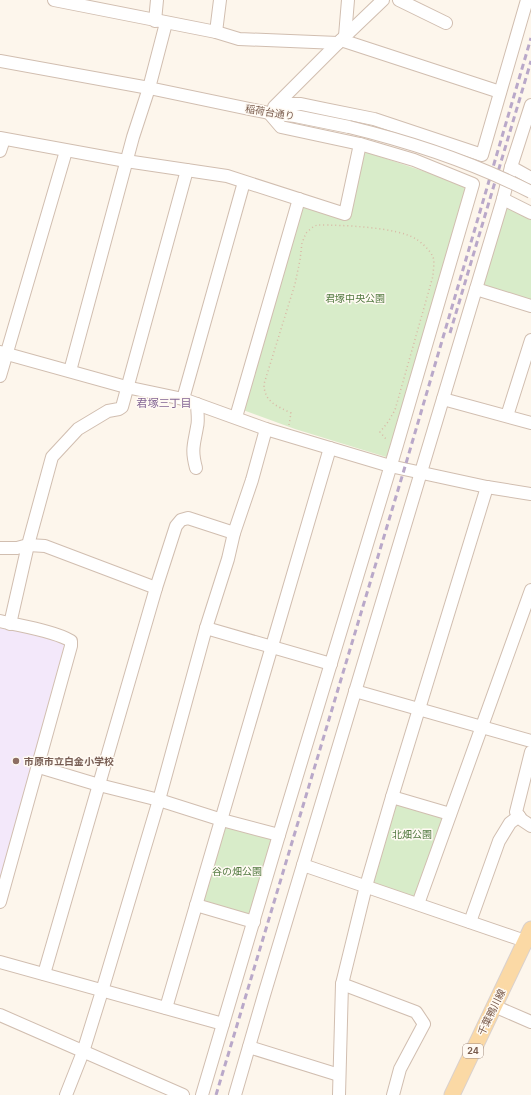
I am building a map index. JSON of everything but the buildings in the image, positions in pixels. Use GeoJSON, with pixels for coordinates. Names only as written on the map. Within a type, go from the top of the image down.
{"type":"FeatureCollection","features":[{"type":"Feature","properties":{"kind":"main road","name":"千葉鴨川線"},"geometry":{"type":"LineString","coordinates":[[452,1095],[494,1006],[527,944]]}},
{"type":"Feature","properties":{"kind":"street"},"geometry":{"type":"LineString","coordinates":[[54,0],[216,32],[239,40],[341,40],[500,92]]}},
{"type":"Feature","properties":{"kind":"street"},"geometry":{"type":"LineString","coordinates":[[70,371],[126,162],[149,88],[160,22],[157,0]]}},
{"type":"Feature","properties":{"kind":"street"},"geometry":{"type":"LineString","coordinates":[[216,32],[220,0]]}},
{"type":"Feature","properties":{"kind":"street"},"geometry":{"type":"LineString","coordinates":[[341,40],[348,0]]}},
{"type":"Feature","properties":{"kind":"street"},"geometry":{"type":"LineString","coordinates":[[269,113],[383,0]]}},
{"type":"Feature","properties":{"kind":"street"},"geometry":{"type":"LineString","coordinates":[[399,0],[446,23]]}},
{"type":"Feature","properties":{"kind":"street"},"geometry":{"type":"LineString","coordinates":[[269,113],[289,104],[301,104],[317,107],[374,119],[482,155],[527,0]]}},
{"type":"Feature","properties":{"kind":"street","name":"稲荷台通り"},"geometry":{"type":"LineString","coordinates":[[0,61],[349,127],[443,155],[508,181],[531,192]]}},
{"type":"Feature","properties":{"kind":"street"},"geometry":{"type":"LineString","coordinates":[[235,1095],[503,199],[511,167],[531,105]]}},
{"type":"Feature","properties":{"kind":"street"},"geometry":{"type":"LineString","coordinates":[[202,1095],[397,445],[473,184],[414,160],[360,144],[281,127],[269,113]]}},
{"type":"Feature","properties":{"kind":"street"},"geometry":{"type":"LineString","coordinates":[[0,151],[2,139],[126,162],[227,176],[345,214],[360,144]]}},
{"type":"Feature","properties":{"kind":"street"},"geometry":{"type":"LineString","coordinates":[[0,376],[3,353],[66,151]]}},
{"type":"Feature","properties":{"kind":"street"},"geometry":{"type":"LineString","coordinates":[[511,167],[531,178]]}},
{"type":"Feature","properties":{"kind":"street"},"geometry":{"type":"LineString","coordinates":[[0,902],[39,767],[71,646],[71,641],[66,638],[5,622],[52,457],[78,429],[108,411],[122,407],[126,387],[187,170]]}},
{"type":"Feature","properties":{"kind":"street"},"geometry":{"type":"LineString","coordinates":[[183,400],[244,182]]}},
{"type":"Feature","properties":{"kind":"street"},"geometry":{"type":"LineString","coordinates":[[236,417],[299,199]]}},
{"type":"Feature","properties":{"kind":"street"},"geometry":{"type":"LineString","coordinates":[[503,199],[531,213]]}},
{"type":"Feature","properties":{"kind":"street"},"geometry":{"type":"LineString","coordinates":[[476,289],[531,306]]}},
{"type":"Feature","properties":{"kind":"street"},"geometry":{"type":"LineString","coordinates":[[507,416],[531,340]]}},
{"type":"Feature","properties":{"kind":"street"},"geometry":{"type":"LineString","coordinates":[[3,353],[126,387],[197,404],[266,429],[390,466],[487,487],[531,494]]}},
{"type":"Feature","properties":{"kind":"street"},"geometry":{"type":"LineString","coordinates":[[443,399],[531,423]]}},
{"type":"Feature","properties":{"kind":"street"},"geometry":{"type":"LineString","coordinates":[[196,468],[192,455],[193,441],[198,426],[197,404]]}},
{"type":"Feature","properties":{"kind":"street"},"geometry":{"type":"LineString","coordinates":[[66,1095],[83,1052],[102,991],[159,800],[206,628],[234,533],[252,480],[266,429]]}},
{"type":"Feature","properties":{"kind":"street"},"geometry":{"type":"LineString","coordinates":[[166,1008],[330,448]]}},
{"type":"Feature","properties":{"kind":"street"},"geometry":{"type":"LineString","coordinates":[[339,1095],[342,984],[366,886],[487,487]]}},
{"type":"Feature","properties":{"kind":"street"},"geometry":{"type":"LineString","coordinates":[[44,974],[156,588],[176,526],[181,520],[188,518],[234,533]]}},
{"type":"Feature","properties":{"kind":"street"},"geometry":{"type":"LineString","coordinates":[[0,548],[16,548],[28,545],[45,546],[156,588]]}},
{"type":"Feature","properties":{"kind":"street"},"geometry":{"type":"LineString","coordinates":[[418,904],[531,591]]}},
{"type":"Feature","properties":{"kind":"street"},"geometry":{"type":"LineString","coordinates":[[206,628],[331,664]]}},
{"type":"Feature","properties":{"kind":"street"},"geometry":{"type":"LineString","coordinates":[[355,691],[531,741]]}},
{"type":"Feature","properties":{"kind":"street"},"geometry":{"type":"LineString","coordinates":[[531,752],[516,812],[522,820],[531,826]]}},
{"type":"Feature","properties":{"kind":"street"},"geometry":{"type":"LineString","coordinates":[[39,767],[279,835]]}},
{"type":"Feature","properties":{"kind":"street"},"geometry":{"type":"LineString","coordinates":[[392,797],[450,814]]}},
{"type":"Feature","properties":{"kind":"street"},"geometry":{"type":"LineString","coordinates":[[470,922],[499,841],[510,822],[519,816]]}},
{"type":"Feature","properties":{"kind":"street"},"geometry":{"type":"LineString","coordinates":[[303,865],[470,922],[527,944]]}},
{"type":"Feature","properties":{"kind":"street"},"geometry":{"type":"LineString","coordinates":[[196,905],[254,922]]}},
{"type":"Feature","properties":{"kind":"street"},"geometry":{"type":"LineString","coordinates":[[0,962],[223,1024]]}},
{"type":"Feature","properties":{"kind":"street"},"geometry":{"type":"LineString","coordinates":[[342,984],[416,1012],[424,1024],[400,1069],[393,1095]]}},
{"type":"Feature","properties":{"kind":"street"},"geometry":{"type":"LineString","coordinates":[[494,1006],[531,1022]]}},
{"type":"Feature","properties":{"kind":"street"},"geometry":{"type":"LineString","coordinates":[[0,1015],[183,1095]]}},
{"type":"Feature","properties":{"kind":"street"},"geometry":{"type":"LineString","coordinates":[[249,1047],[339,1075]]}},
{"type":"Feature","properties":{"kind":"path"},"geometry":{"type":"LineString","coordinates":[[288,435],[291,413],[276,405],[264,394],[264,384],[295,284],[302,243],[306,233],[318,224],[384,229],[415,238],[432,255],[434,260],[433,276],[395,410],[380,432],[387,440],[397,445]]}},
{"type":"Feature","properties":{"kind":"shaded area","name":"市原市立白金小学校"},"geometry":{"type":"Polygon","coordinates":[[[0,626],[65,642],[0,881],[0,626]]]}},
{"type":"Feature","properties":{"kind":"green space","name":"君塚中央公園"},"geometry":{"type":"Polygon","coordinates":[[[366,152],[465,185],[468,189],[388,455],[386,457],[295,429],[243,410],[300,208],[304,205],[349,219],[361,154],[366,152]]]}},
{"type":"Feature","properties":{"kind":"green space"},"geometry":{"type":"Polygon","coordinates":[[[503,199],[531,213],[531,306],[476,289],[503,199]]]}},
{"type":"Feature","properties":{"kind":"green space","name":"北畑公園"},"geometry":{"type":"Polygon","coordinates":[[[398,803],[441,816],[443,820],[416,896],[412,898],[373,884],[371,881],[394,805],[398,803]]]}},
{"type":"Feature","properties":{"kind":"green space","name":"谷の畑公園"},"geometry":{"type":"Polygon","coordinates":[[[227,826],[271,837],[273,842],[251,914],[248,916],[204,904],[202,900],[223,828],[227,826]]]}},
{"type":"Feature","properties":{"kind":"railway"},"geometry":{"type":"LineString","coordinates":[[216,1095],[407,460],[531,38]]}},
{"type":"Feature","properties":{"kind":"railway"},"geometry":{"type":"LineString","coordinates":[[450,333],[531,61]]}},
{"type":"Feature","properties":{"kind":"place","name":"市原市立白金小学校"},"geometry":{"type":"Point","coordinates":[16,761]}},
{"type":"Feature","properties":{"kind":"district","name":"君塚三丁目"},"geometry":{"type":"Point","coordinates":[164,403]}}]}
